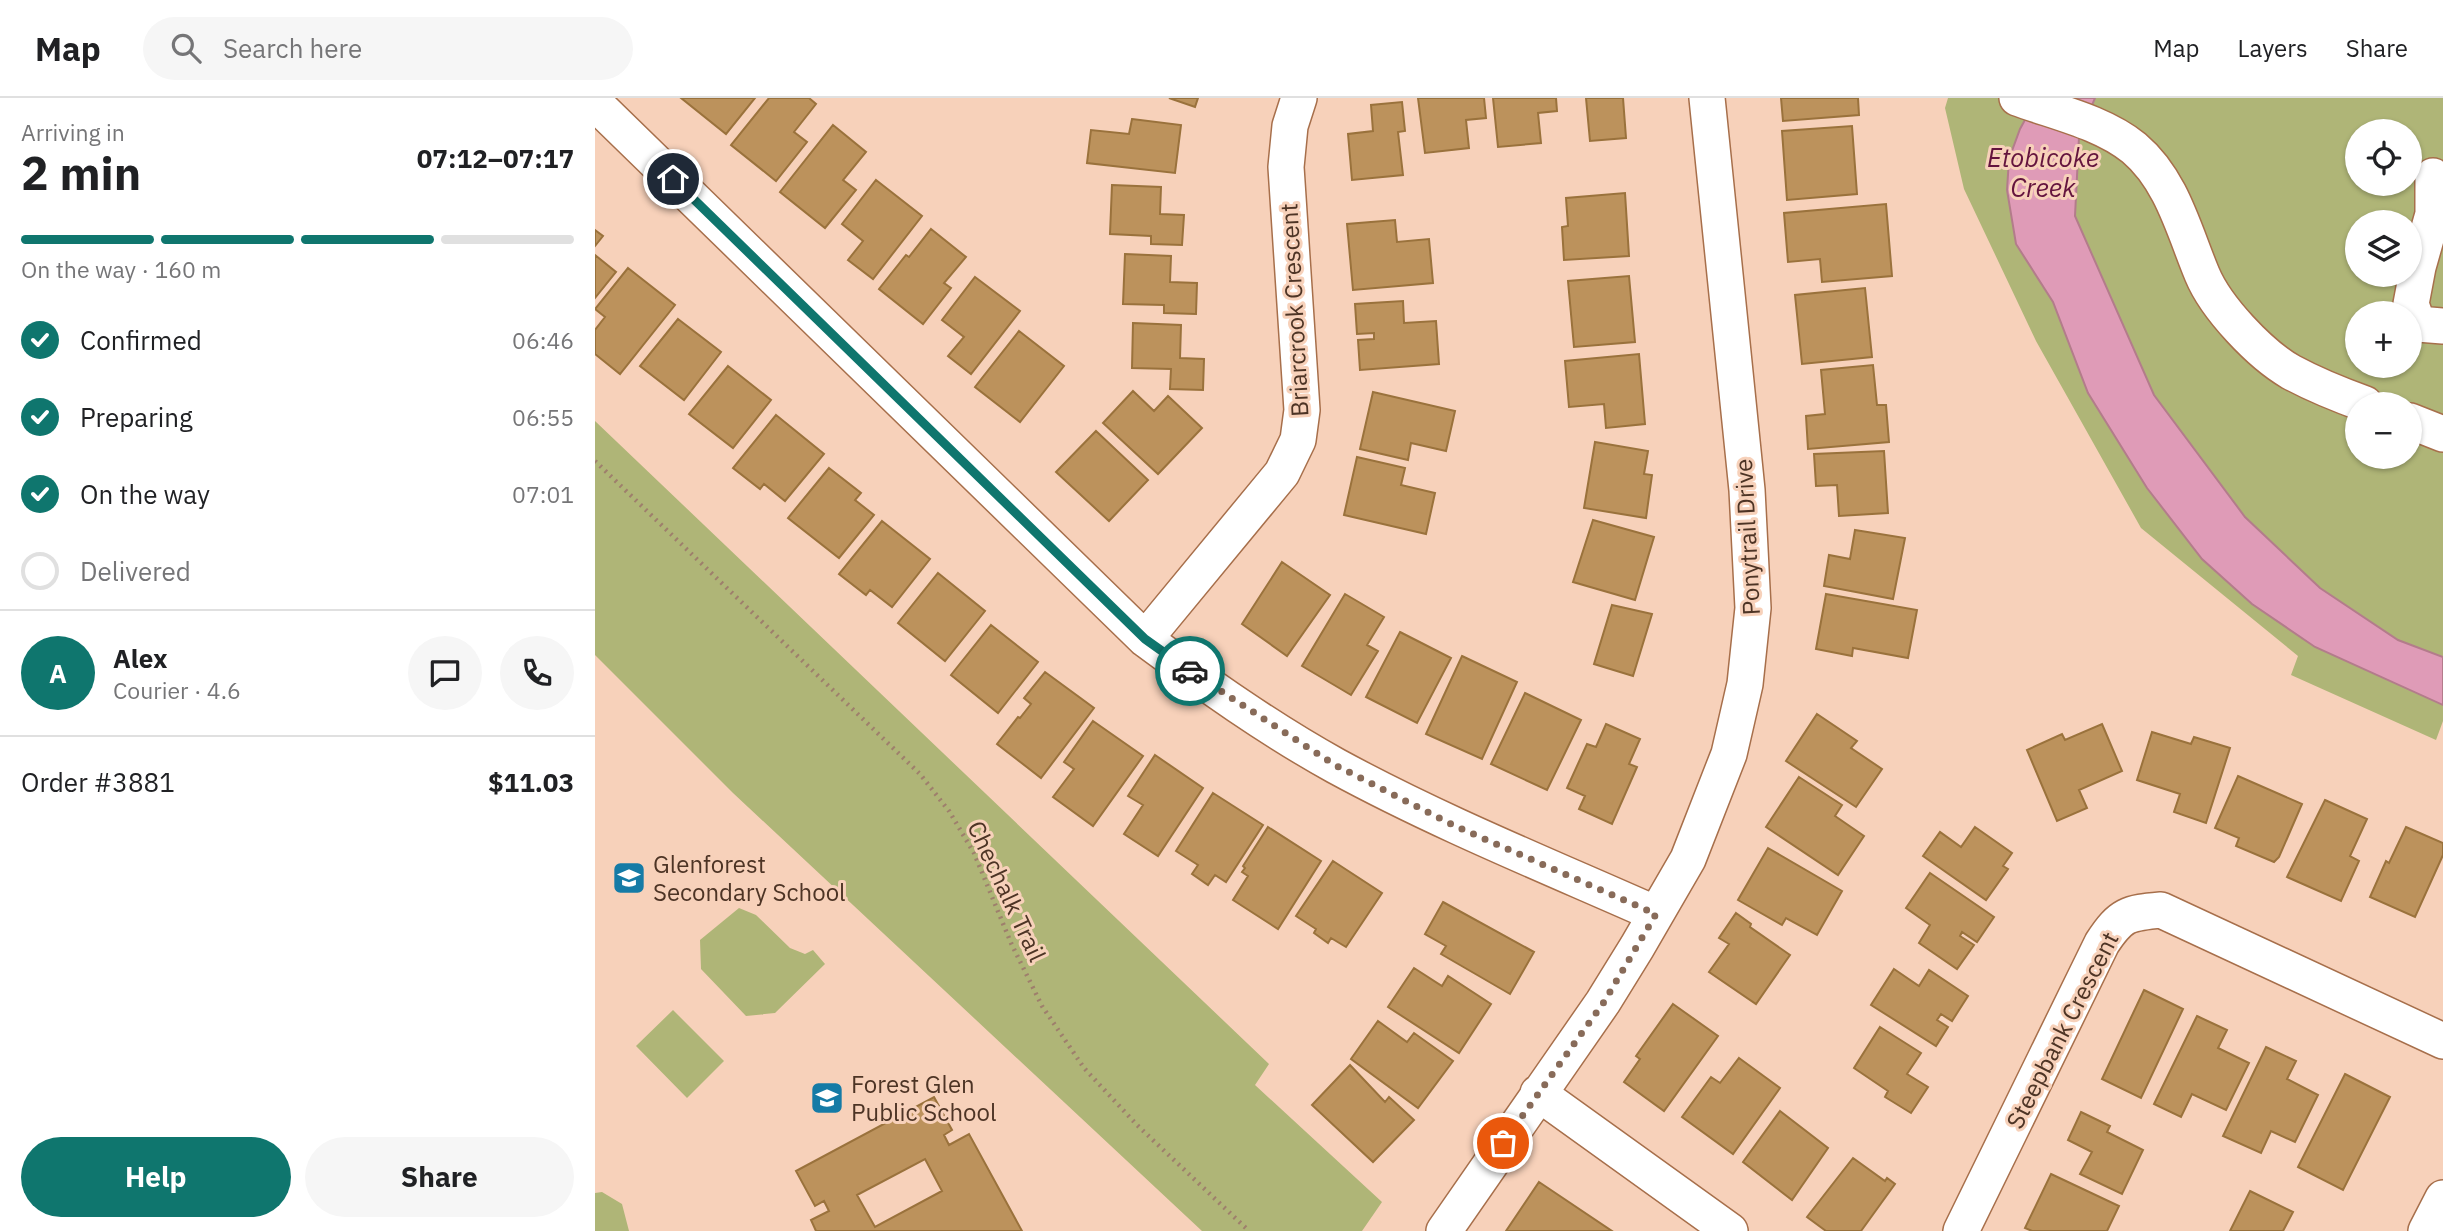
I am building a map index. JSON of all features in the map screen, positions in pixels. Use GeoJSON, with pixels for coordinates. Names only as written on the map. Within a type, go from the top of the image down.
{"type":"FeatureCollection","features":[{"type":"Feature","properties":{"kind":"street","name":"Briarcrook Crescent"},"geometry":{"type":"LineString","coordinates":[[1145,639],[1282,473],[1298,440],[1302,410],[1286,167],[1290,126],[1300,98]]}},
{"type":"Feature","properties":{"kind":"street","name":"Ponytrail Drive"},"geometry":{"type":"LineString","coordinates":[[1444,1231],[1604,1002],[1688,859],[1729,754],[1745,684],[1753,608],[1747,491],[1707,98]]}},
{"type":"Feature","properties":{"kind":"street"},"geometry":{"type":"LineString","coordinates":[[2017,98],[2103,129],[2136,149],[2160,178],[2179,212],[2215,301],[2251,339],[2289,371],[2345,397]]}},
{"type":"Feature","properties":{"kind":"street"},"geometry":{"type":"LineString","coordinates":[[595,103],[1145,639],[1216,690],[1335,765],[1455,826],[1656,914]]}},
{"type":"Feature","properties":{"kind":"street"},"geometry":{"type":"LineString","coordinates":[[2433,176],[2433,214],[2411,304],[2418,324],[2443,326]]}},
{"type":"Feature","properties":{"kind":"street"},"geometry":{"type":"LineString","coordinates":[[2422,426],[2443,434]]}},
{"type":"Feature","properties":{"kind":"street","name":"Steepbank Crescent"},"geometry":{"type":"LineString","coordinates":[[1961,1231],[2102,943],[2111,929],[2129,913],[2161,910],[2443,1041]]}},
{"type":"Feature","properties":{"kind":"street"},"geometry":{"type":"LineString","coordinates":[[1538,1093],[1730,1231]]}},
{"type":"Feature","properties":{"kind":"street"},"geometry":{"type":"LineString","coordinates":[[2426,1231],[2443,1198]]}},
{"type":"Feature","properties":{"kind":"path","name":"Chechalk Trail"},"geometry":{"type":"LineString","coordinates":[[595,461],[920,774],[949,811],[974,853],[1011,943],[1042,1006],[1084,1068],[1137,1125],[1249,1231]]}},
{"type":"Feature","properties":{"kind":"green space"},"geometry":{"type":"Polygon","coordinates":[[[1948,98],[2443,98],[2443,721],[2436,740],[2291,675],[2298,656],[2141,528],[2036,341],[1964,189],[1945,108],[1948,98]]]}},
{"type":"Feature","properties":{"kind":"green space"},"geometry":{"type":"Polygon","coordinates":[[[595,421],[1269,1064],[1255,1085],[1382,1202],[1362,1231],[1202,1231],[733,793],[595,655],[595,421]]]}},
{"type":"Feature","properties":{"kind":"green space"},"geometry":{"type":"Polygon","coordinates":[[[739,908],[756,915],[790,948],[805,954],[813,950],[825,964],[775,1013],[746,1016],[701,969],[700,940],[739,908]]]}},
{"type":"Feature","properties":{"kind":"green space"},"geometry":{"type":"Polygon","coordinates":[[[673,1010],[724,1061],[687,1098],[636,1046],[673,1010]]]}},
{"type":"Feature","properties":{"kind":"green space"},"geometry":{"type":"Polygon","coordinates":[[[602,1192],[622,1204],[629,1231],[595,1231],[595,1193],[602,1192]]]}},
{"type":"Feature","properties":{"kind":"water","name":"Etobicoke Creek"},"geometry":{"type":"Polygon","coordinates":[[[2037,98],[2095,98],[2079,137],[2075,216],[2154,395],[2245,517],[2320,588],[2398,640],[2443,657],[2443,705],[2315,647],[2252,604],[2202,559],[2147,488],[2088,393],[2053,302],[2016,244],[2007,190],[2009,159],[2020,129],[2037,98]]]}},
{"type":"Feature","properties":{"kind":"building"},"geometry":{"type":"Polygon","coordinates":[[[681,98],[755,98],[726,134],[681,98]]]}},
{"type":"Feature","properties":{"kind":"building"},"geometry":{"type":"Polygon","coordinates":[[[769,98],[809,98],[816,104],[794,132],[807,142],[776,181],[731,145],[769,98]]]}},
{"type":"Feature","properties":{"kind":"building"},"geometry":{"type":"Polygon","coordinates":[[[1169,98],[1198,98],[1195,107],[1169,98]]]}},
{"type":"Feature","properties":{"kind":"building"},"geometry":{"type":"Polygon","coordinates":[[[1418,98],[1484,98],[1486,118],[1466,120],[1469,148],[1425,153],[1418,98]]]}},
{"type":"Feature","properties":{"kind":"building"},"geometry":{"type":"Polygon","coordinates":[[[1493,98],[1556,98],[1557,111],[1538,113],[1541,143],[1498,147],[1493,98]]]}},
{"type":"Feature","properties":{"kind":"building"},"geometry":{"type":"Polygon","coordinates":[[[1586,98],[1623,98],[1626,138],[1590,141],[1586,98]]]}},
{"type":"Feature","properties":{"kind":"building"},"geometry":{"type":"Polygon","coordinates":[[[1781,98],[1858,98],[1859,115],[1783,121],[1781,98]]]}},
{"type":"Feature","properties":{"kind":"building"},"geometry":{"type":"Polygon","coordinates":[[[1402,102],[1405,131],[1398,132],[1403,175],[1352,180],[1348,134],[1373,131],[1371,105],[1402,102]]]}},
{"type":"Feature","properties":{"kind":"building"},"geometry":{"type":"Polygon","coordinates":[[[1132,119],[1181,125],[1175,173],[1087,163],[1091,130],[1129,134],[1132,119]]]}},
{"type":"Feature","properties":{"kind":"building"},"geometry":{"type":"Polygon","coordinates":[[[833,125],[866,152],[843,180],[856,190],[825,228],[780,192],[833,125]]]}},
{"type":"Feature","properties":{"kind":"building"},"geometry":{"type":"Polygon","coordinates":[[[1852,126],[1857,194],[1787,200],[1782,131],[1852,126]]]}},
{"type":"Feature","properties":{"kind":"building"},"geometry":{"type":"Polygon","coordinates":[[[876,180],[922,216],[873,279],[848,260],[863,241],[842,224],[876,180]]]}},
{"type":"Feature","properties":{"kind":"building"},"geometry":{"type":"Polygon","coordinates":[[[1112,185],[1161,187],[1160,214],[1184,215],[1182,245],[1151,244],[1151,236],[1110,234],[1112,185]]]}},
{"type":"Feature","properties":{"kind":"building"},"geometry":{"type":"Polygon","coordinates":[[[1625,193],[1629,256],[1564,260],[1562,227],[1568,226],[1566,198],[1625,193]]]}},
{"type":"Feature","properties":{"kind":"building"},"geometry":{"type":"Polygon","coordinates":[[[1886,204],[1892,276],[1822,282],[1820,259],[1788,262],[1784,213],[1886,204]]]}},
{"type":"Feature","properties":{"kind":"building"},"geometry":{"type":"Polygon","coordinates":[[[1395,220],[1397,242],[1429,239],[1433,283],[1353,290],[1347,224],[1395,220]]]}},
{"type":"Feature","properties":{"kind":"building"},"geometry":{"type":"Polygon","coordinates":[[[931,229],[966,257],[944,283],[951,288],[923,324],[879,289],[931,229]]]}},
{"type":"Feature","properties":{"kind":"building"},"geometry":{"type":"Polygon","coordinates":[[[595,230],[603,236],[595,246],[595,230]]]}},
{"type":"Feature","properties":{"kind":"building"},"geometry":{"type":"Polygon","coordinates":[[[1125,254],[1171,256],[1170,282],[1197,283],[1196,314],[1164,313],[1164,305],[1123,304],[1125,254]]]}},
{"type":"Feature","properties":{"kind":"building"},"geometry":{"type":"Polygon","coordinates":[[[595,255],[616,272],[595,298],[595,255]]]}},
{"type":"Feature","properties":{"kind":"building"},"geometry":{"type":"Polygon","coordinates":[[[628,268],[675,305],[620,374],[595,354],[595,330],[605,317],[595,309],[628,268]]]}},
{"type":"Feature","properties":{"kind":"building"},"geometry":{"type":"Polygon","coordinates":[[[1629,276],[1635,342],[1574,347],[1568,281],[1629,276]]]}},
{"type":"Feature","properties":{"kind":"building"},"geometry":{"type":"Polygon","coordinates":[[[975,277],[1020,311],[971,374],[948,356],[964,337],[942,320],[975,277]]]}},
{"type":"Feature","properties":{"kind":"building"},"geometry":{"type":"Polygon","coordinates":[[[1865,288],[1872,357],[1802,364],[1795,295],[1865,288]]]}},
{"type":"Feature","properties":{"kind":"building"},"geometry":{"type":"Polygon","coordinates":[[[1403,301],[1404,323],[1436,321],[1439,364],[1360,370],[1358,340],[1374,339],[1374,333],[1357,334],[1355,304],[1403,301]]]}},
{"type":"Feature","properties":{"kind":"building"},"geometry":{"type":"Polygon","coordinates":[[[678,319],[721,352],[684,400],[640,366],[678,319]]]}},
{"type":"Feature","properties":{"kind":"building"},"geometry":{"type":"Polygon","coordinates":[[[1133,323],[1181,325],[1180,358],[1204,359],[1203,390],[1170,389],[1171,369],[1132,368],[1133,323]]]}},
{"type":"Feature","properties":{"kind":"building"},"geometry":{"type":"Polygon","coordinates":[[[1019,331],[1064,366],[1020,422],[975,387],[1019,331]]]}},
{"type":"Feature","properties":{"kind":"building"},"geometry":{"type":"Polygon","coordinates":[[[1639,354],[1645,424],[1606,428],[1604,404],[1569,407],[1565,361],[1639,354]]]}},
{"type":"Feature","properties":{"kind":"building"},"geometry":{"type":"Polygon","coordinates":[[[1873,365],[1877,405],[1886,405],[1889,442],[1808,449],[1806,416],[1825,414],[1821,370],[1873,365]]]}},
{"type":"Feature","properties":{"kind":"building"},"geometry":{"type":"Polygon","coordinates":[[[728,366],[771,400],[733,448],[689,414],[728,366]]]}},
{"type":"Feature","properties":{"kind":"building"},"geometry":{"type":"Polygon","coordinates":[[[1133,391],[1154,411],[1168,396],[1202,428],[1158,474],[1103,423],[1133,391]]]}},
{"type":"Feature","properties":{"kind":"building"},"geometry":{"type":"Polygon","coordinates":[[[1373,392],[1455,411],[1446,451],[1411,443],[1408,460],[1360,449],[1373,392]]]}},
{"type":"Feature","properties":{"kind":"building"},"geometry":{"type":"Polygon","coordinates":[[[776,415],[824,454],[785,501],[764,484],[760,489],[733,468],[776,415]]]}},
{"type":"Feature","properties":{"kind":"building"},"geometry":{"type":"Polygon","coordinates":[[[1096,431],[1148,480],[1109,521],[1056,472],[1096,431]]]}},
{"type":"Feature","properties":{"kind":"building"},"geometry":{"type":"Polygon","coordinates":[[[1595,442],[1648,451],[1644,474],[1652,475],[1646,518],[1584,508],[1595,442]]]}},
{"type":"Feature","properties":{"kind":"building"},"geometry":{"type":"Polygon","coordinates":[[[1884,451],[1888,513],[1839,516],[1837,485],[1816,486],[1814,454],[1884,451]]]}},
{"type":"Feature","properties":{"kind":"building"},"geometry":{"type":"Polygon","coordinates":[[[1357,457],[1405,468],[1401,485],[1435,493],[1426,534],[1344,515],[1357,457]]]}},
{"type":"Feature","properties":{"kind":"building"},"geometry":{"type":"Polygon","coordinates":[[[829,468],[861,493],[855,500],[874,515],[839,558],[788,518],[829,468]]]}},
{"type":"Feature","properties":{"kind":"building"},"geometry":{"type":"Polygon","coordinates":[[[1593,520],[1654,537],[1635,600],[1573,582],[1593,520]]]}},
{"type":"Feature","properties":{"kind":"building"},"geometry":{"type":"Polygon","coordinates":[[[882,521],[930,559],[892,607],[870,590],[866,595],[839,574],[882,521]]]}},
{"type":"Feature","properties":{"kind":"building"},"geometry":{"type":"Polygon","coordinates":[[[1855,530],[1905,538],[1893,599],[1824,586],[1829,555],[1850,559],[1855,530]]]}},
{"type":"Feature","properties":{"kind":"building"},"geometry":{"type":"Polygon","coordinates":[[[1282,562],[1330,595],[1287,656],[1242,624],[1282,562]]]}},
{"type":"Feature","properties":{"kind":"building"},"geometry":{"type":"Polygon","coordinates":[[[938,573],[985,611],[945,661],[898,623],[938,573]]]}},
{"type":"Feature","properties":{"kind":"building"},"geometry":{"type":"Polygon","coordinates":[[[1345,594],[1384,617],[1367,645],[1378,651],[1351,695],[1302,666],[1345,594]]]}},
{"type":"Feature","properties":{"kind":"building"},"geometry":{"type":"Polygon","coordinates":[[[1826,594],[1917,610],[1908,658],[1853,648],[1852,656],[1816,649],[1826,594]]]}},
{"type":"Feature","properties":{"kind":"building"},"geometry":{"type":"Polygon","coordinates":[[[1612,605],[1652,614],[1633,676],[1594,664],[1612,605]]]}},
{"type":"Feature","properties":{"kind":"building"},"geometry":{"type":"Polygon","coordinates":[[[991,625],[1038,662],[998,713],[951,675],[991,625]]]}},
{"type":"Feature","properties":{"kind":"building"},"geometry":{"type":"Polygon","coordinates":[[[1400,632],[1451,658],[1417,723],[1366,697],[1400,632]]]}},
{"type":"Feature","properties":{"kind":"building"},"geometry":{"type":"Polygon","coordinates":[[[1462,656],[1517,682],[1482,759],[1426,734],[1462,656]]]}},
{"type":"Feature","properties":{"kind":"building"},"geometry":{"type":"Polygon","coordinates":[[[1045,672],[1094,708],[1041,778],[997,744],[1031,704],[1024,698],[1045,672]]]}},
{"type":"Feature","properties":{"kind":"building"},"geometry":{"type":"Polygon","coordinates":[[[1525,693],[1581,720],[1547,790],[1491,764],[1525,693]]]}},
{"type":"Feature","properties":{"kind":"building"},"geometry":{"type":"Polygon","coordinates":[[[1817,714],[1857,741],[1851,748],[1882,769],[1856,807],[1786,761],[1817,714]]]}},
{"type":"Feature","properties":{"kind":"building"},"geometry":{"type":"Polygon","coordinates":[[[1093,721],[1143,756],[1093,826],[1053,797],[1074,769],[1064,762],[1093,721]]]}},
{"type":"Feature","properties":{"kind":"building"},"geometry":{"type":"Polygon","coordinates":[[[1606,724],[1640,739],[1629,764],[1637,767],[1612,824],[1579,809],[1585,796],[1567,788],[1587,744],[1596,747],[1606,724]]]}},
{"type":"Feature","properties":{"kind":"building"},"geometry":{"type":"Polygon","coordinates":[[[2102,724],[2122,771],[2079,790],[2087,808],[2057,821],[2027,750],[2062,734],[2065,740],[2102,724]]]}},
{"type":"Feature","properties":{"kind":"building"},"geometry":{"type":"Polygon","coordinates":[[[2152,732],[2191,744],[2194,737],[2230,748],[2206,823],[2174,812],[2180,794],[2137,780],[2152,732]]]}},
{"type":"Feature","properties":{"kind":"building"},"geometry":{"type":"Polygon","coordinates":[[[1155,755],[1203,788],[1158,856],[1124,834],[1143,805],[1128,796],[1155,755]]]}},
{"type":"Feature","properties":{"kind":"building"},"geometry":{"type":"Polygon","coordinates":[[[2238,776],[2302,804],[2279,857],[2274,862],[2236,846],[2239,838],[2215,828],[2238,776]]]}},
{"type":"Feature","properties":{"kind":"building"},"geometry":{"type":"Polygon","coordinates":[[[1799,777],[1842,805],[1835,816],[1864,836],[1838,875],[1766,827],[1799,777]]]}},
{"type":"Feature","properties":{"kind":"building"},"geometry":{"type":"Polygon","coordinates":[[[1213,793],[1263,825],[1226,882],[1215,875],[1208,885],[1192,874],[1198,865],[1176,851],[1213,793]]]}},
{"type":"Feature","properties":{"kind":"building"},"geometry":{"type":"Polygon","coordinates":[[[2325,800],[2367,819],[2350,856],[2359,861],[2341,901],[2287,877],[2325,800]]]}},
{"type":"Feature","properties":{"kind":"building"},"geometry":{"type":"Polygon","coordinates":[[[1268,827],[1321,861],[1278,929],[1233,900],[1248,876],[1242,872],[1245,868],[1243,866],[1268,827]]]}},
{"type":"Feature","properties":{"kind":"building"},"geometry":{"type":"Polygon","coordinates":[[[1975,827],[2012,853],[2003,866],[2008,869],[1986,900],[1923,856],[1940,832],[1961,847],[1975,827]]]}},
{"type":"Feature","properties":{"kind":"building"},"geometry":{"type":"Polygon","coordinates":[[[2406,827],[2443,843],[2443,855],[2415,917],[2370,897],[2386,861],[2389,863],[2406,827]]]}},
{"type":"Feature","properties":{"kind":"building"},"geometry":{"type":"Polygon","coordinates":[[[1768,848],[1842,891],[1817,935],[1786,918],[1782,925],[1738,900],[1768,848]]]}},
{"type":"Feature","properties":{"kind":"building"},"geometry":{"type":"Polygon","coordinates":[[[1333,861],[1382,893],[1346,947],[1331,938],[1328,943],[1314,933],[1316,929],[1296,916],[1333,861]]]}},
{"type":"Feature","properties":{"kind":"building"},"geometry":{"type":"Polygon","coordinates":[[[1930,873],[1994,917],[1977,942],[1962,932],[1960,936],[1974,945],[1957,969],[1919,943],[1930,925],[1906,908],[1930,873]]]}},
{"type":"Feature","properties":{"kind":"building"},"geometry":{"type":"Polygon","coordinates":[[[1443,902],[1534,952],[1510,994],[1441,954],[1446,946],[1425,934],[1443,902]]]}},
{"type":"Feature","properties":{"kind":"building"},"geometry":{"type":"Polygon","coordinates":[[[1736,913],[1751,924],[1750,927],[1790,955],[1756,1004],[1709,972],[1729,944],[1719,938],[1736,913]]]}},
{"type":"Feature","properties":{"kind":"building"},"geometry":{"type":"Polygon","coordinates":[[[1414,968],[1442,986],[1448,976],[1491,1004],[1459,1053],[1388,1007],[1414,968]]]}},
{"type":"Feature","properties":{"kind":"building"},"geometry":{"type":"Polygon","coordinates":[[[1894,969],[1919,986],[1929,970],[1968,996],[1952,1021],[1941,1014],[1937,1020],[1948,1027],[1936,1046],[1871,1005],[1894,969]]]}},
{"type":"Feature","properties":{"kind":"building"},"geometry":{"type":"Polygon","coordinates":[[[2144,990],[2183,1009],[2141,1098],[2102,1079],[2144,990]]]}},
{"type":"Feature","properties":{"kind":"building"},"geometry":{"type":"Polygon","coordinates":[[[1673,1004],[1718,1036],[1664,1111],[1624,1082],[1640,1059],[1636,1056],[1673,1004]]]}},
{"type":"Feature","properties":{"kind":"building"},"geometry":{"type":"Polygon","coordinates":[[[2197,1016],[2227,1030],[2218,1048],[2249,1063],[2226,1110],[2192,1094],[2181,1117],[2154,1104],[2197,1016]]]}},
{"type":"Feature","properties":{"kind":"building"},"geometry":{"type":"Polygon","coordinates":[[[1378,1021],[1407,1042],[1414,1033],[1453,1061],[1418,1108],[1351,1059],[1378,1021]]]}},
{"type":"Feature","properties":{"kind":"building"},"geometry":{"type":"Polygon","coordinates":[[[1880,1027],[1921,1053],[1907,1074],[1928,1087],[1911,1113],[1885,1097],[1888,1091],[1854,1068],[1880,1027]]]}},
{"type":"Feature","properties":{"kind":"building"},"geometry":{"type":"Polygon","coordinates":[[[2266,1047],[2296,1061],[2287,1079],[2318,1095],[2295,1142],[2271,1131],[2261,1153],[2223,1136],[2266,1047]]]}},
{"type":"Feature","properties":{"kind":"building"},"geometry":{"type":"Polygon","coordinates":[[[1739,1058],[1780,1088],[1733,1154],[1682,1117],[1711,1077],[1720,1083],[1739,1058]]]}},
{"type":"Feature","properties":{"kind":"building"},"geometry":{"type":"Polygon","coordinates":[[[1350,1065],[1385,1102],[1389,1097],[1414,1120],[1373,1162],[1312,1105],[1350,1065]]]}},
{"type":"Feature","properties":{"kind":"building"},"geometry":{"type":"Polygon","coordinates":[[[2345,1074],[2390,1097],[2343,1190],[2298,1167],[2345,1074]]]}},
{"type":"Feature","properties":{"kind":"building"},"geometry":{"type":"Polygon","coordinates":[[[934,1097],[952,1130],[944,1135],[949,1145],[969,1134],[1022,1231],[816,1231],[811,1220],[829,1211],[824,1201],[815,1206],[796,1171],[934,1097]],[[925,1159],[857,1195],[875,1227],[942,1191],[925,1159]]]}},
{"type":"Feature","properties":{"kind":"building"},"geometry":{"type":"Polygon","coordinates":[[[1780,1111],[1828,1148],[1792,1200],[1743,1162],[1780,1111]]]}},
{"type":"Feature","properties":{"kind":"building"},"geometry":{"type":"Polygon","coordinates":[[[2081,1112],[2110,1126],[2107,1132],[2143,1150],[2122,1194],[2080,1174],[2092,1152],[2068,1140],[2081,1112]]]}},
{"type":"Feature","properties":{"kind":"building"},"geometry":{"type":"Polygon","coordinates":[[[1853,1158],[1885,1181],[1887,1178],[1895,1184],[1861,1231],[1826,1231],[1807,1217],[1853,1158]]]}},
{"type":"Feature","properties":{"kind":"building"},"geometry":{"type":"Polygon","coordinates":[[[2051,1174],[2119,1206],[2107,1231],[2032,1231],[2025,1228],[2051,1174]]]}},
{"type":"Feature","properties":{"kind":"building"},"geometry":{"type":"Polygon","coordinates":[[[1539,1182],[1612,1231],[1506,1231],[1539,1182]]]}},
{"type":"Feature","properties":{"kind":"building"},"geometry":{"type":"Polygon","coordinates":[[[2250,1191],[2293,1212],[2283,1231],[2230,1231],[2250,1191]]]}},
{"type":"Feature","properties":{"kind":"way so far"},"geometry":{"type":"LineString","coordinates":[[1190,671],[1335,765],[1455,826],[1656,914],[1604,1002],[1503,1143]]}},
{"type":"Feature","properties":{"kind":"place","name":"Glenforest Secondary School"},"geometry":{"type":"Point","coordinates":[629,878]}},
{"type":"Feature","properties":{"kind":"place","name":"Forest Glen Public School"},"geometry":{"type":"Point","coordinates":[827,1098]}},
{"type":"Feature","properties":{"kind":"route"},"geometry":{"type":"LineString","coordinates":[[673,179],[1145,639],[1190,671]]}}]}
